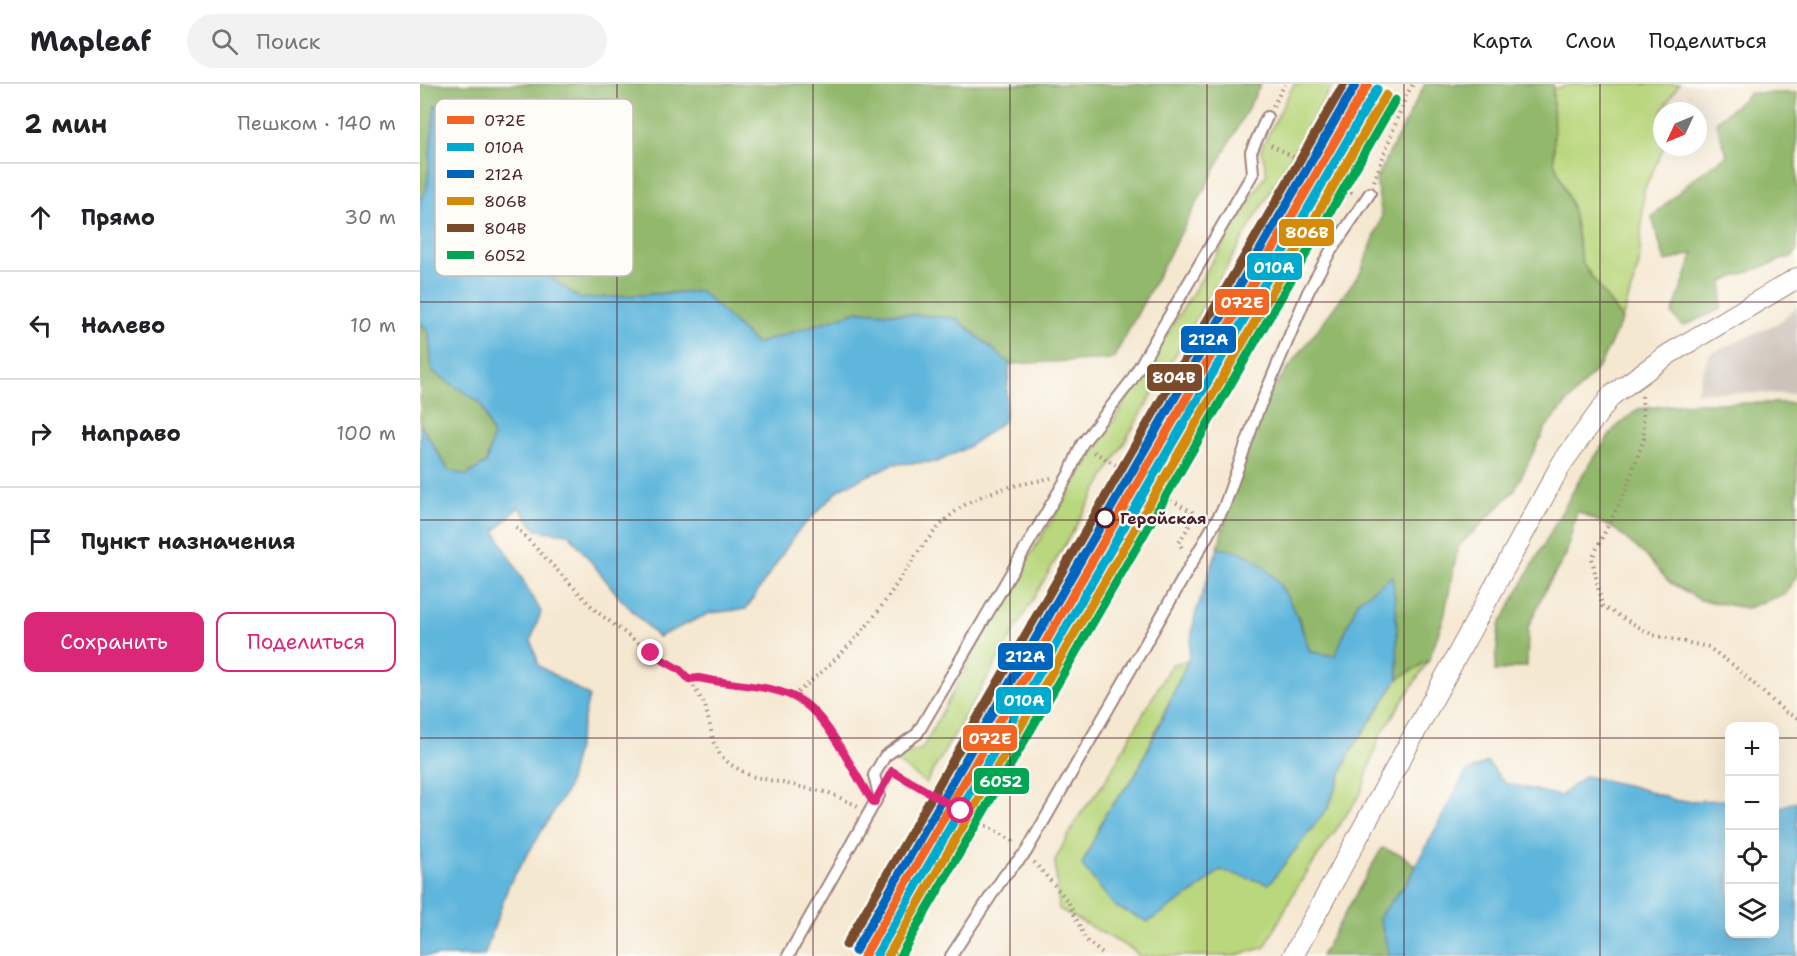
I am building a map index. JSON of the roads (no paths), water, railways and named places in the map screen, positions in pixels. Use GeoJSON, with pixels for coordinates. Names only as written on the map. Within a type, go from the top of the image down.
{"type":"FeatureCollection","features":[{"type":"Feature","properties":{"kind":"street"},"geometry":{"type":"LineString","coordinates":[[1293,956],[1562,463],[1611,396],[1669,354],[1797,278]]}},
{"type":"Feature","properties":{"kind":"lane"},"geometry":{"type":"LineString","coordinates":[[788,956],[874,803],[874,775],[885,756],[917,734],[1069,474],[1082,444],[1131,381],[1253,173],[1251,152],[1267,117]]}},
{"type":"Feature","properties":{"kind":"lane"},"geometry":{"type":"LineString","coordinates":[[951,956],[1004,876],[1026,852],[1224,507],[1257,413],[1308,292],[1330,252],[1370,193]]}},
{"type":"Feature","properties":{"kind":"water"},"geometry":{"type":"Polygon","coordinates":[[[435,105],[435,276],[549,276],[580,299],[701,291],[756,344],[859,311],[956,318],[1010,364],[1004,421],[968,447],[937,462],[893,464],[841,488],[797,532],[746,609],[710,613],[658,637],[619,597],[569,534],[536,530],[519,507],[495,531],[541,612],[531,640],[539,666],[589,696],[567,790],[509,884],[484,956],[420,956],[420,424],[449,471],[467,475],[486,463],[493,437],[481,403],[432,371],[429,333],[420,321],[420,202],[427,188],[435,105]]]}},
{"type":"Feature","properties":{"kind":"water"},"geometry":{"type":"Polygon","coordinates":[[[1218,548],[1242,553],[1258,562],[1269,572],[1287,596],[1310,652],[1335,656],[1358,601],[1392,576],[1396,608],[1398,679],[1349,754],[1328,808],[1269,884],[1220,870],[1196,891],[1148,922],[1114,906],[1082,865],[1106,813],[1135,776],[1188,660],[1195,615],[1218,548]]]}},
{"type":"Feature","properties":{"kind":"water"},"geometry":{"type":"Polygon","coordinates":[[[1487,762],[1505,783],[1560,796],[1585,776],[1635,787],[1678,801],[1725,800],[1725,938],[1779,938],[1779,807],[1797,801],[1797,956],[1387,956],[1389,952],[1379,917],[1408,881],[1465,773],[1487,762]]]}},
{"type":"Feature","properties":{"kind":"place","name":"Геройская"},"geometry":{"type":"Point","coordinates":[1105,518]}}]}
